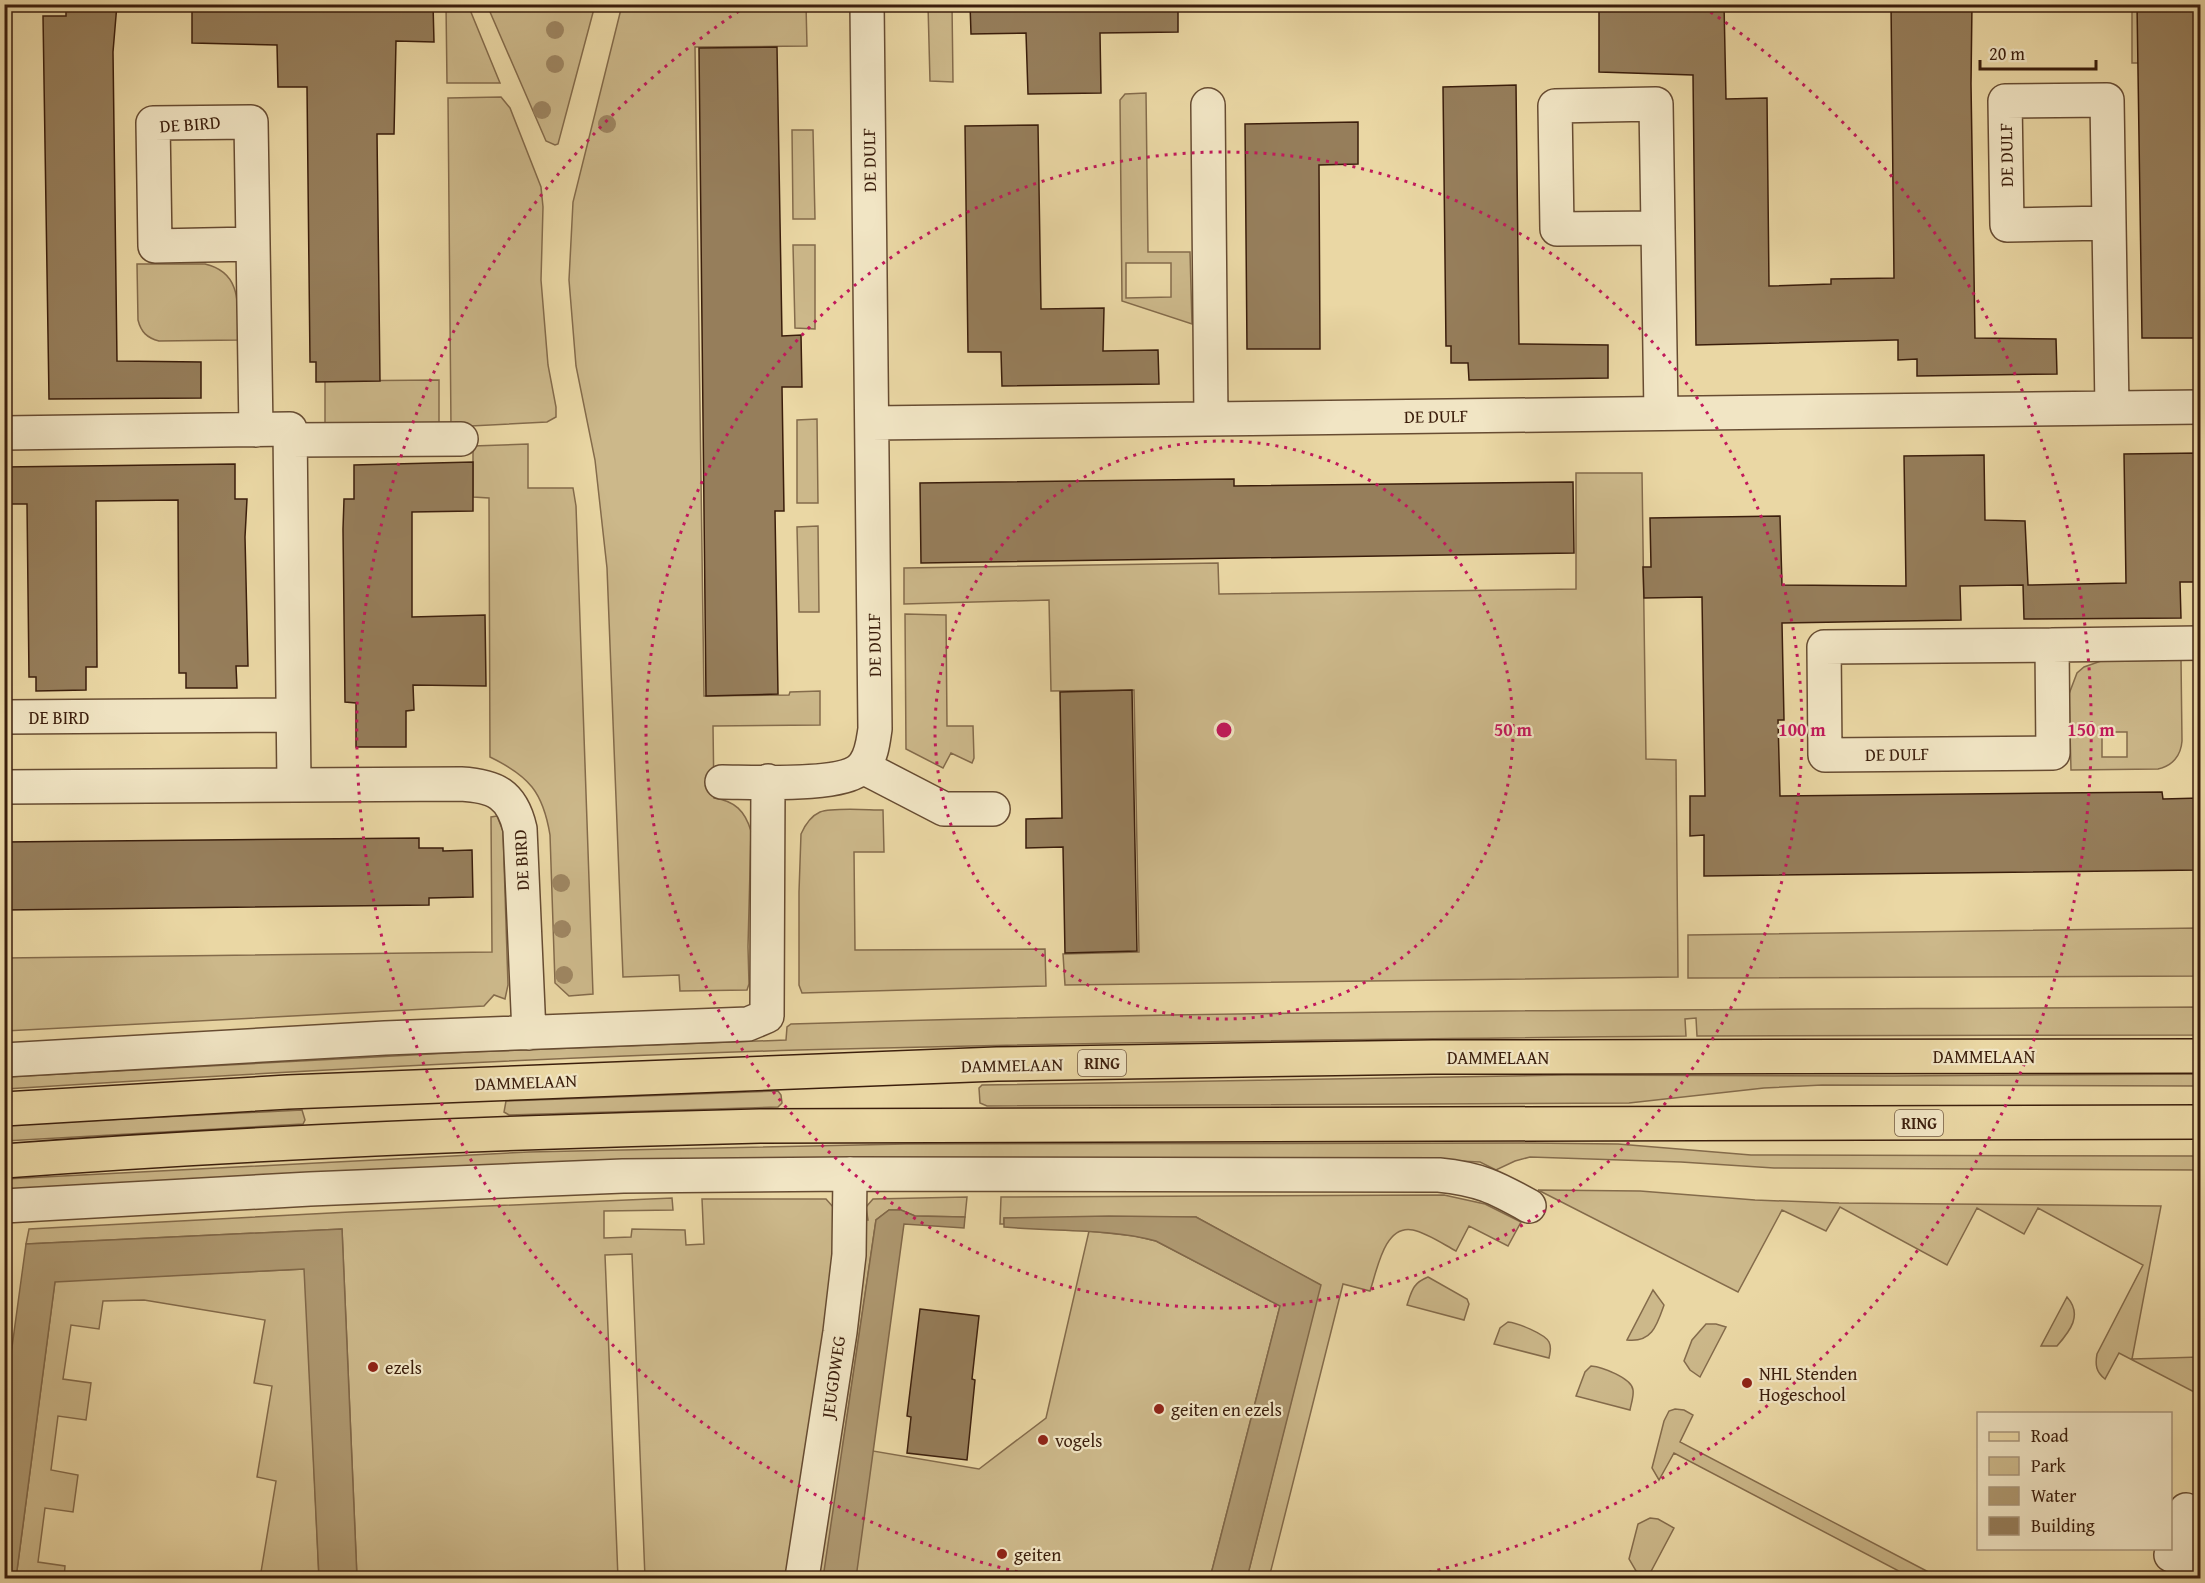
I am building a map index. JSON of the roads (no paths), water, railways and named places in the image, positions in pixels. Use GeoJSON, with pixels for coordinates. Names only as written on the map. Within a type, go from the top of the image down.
{"type":"FeatureCollection","features":[{"type":"Feature","properties":{"kind":"main road","name":"DAMMELAAN"},"geometry":{"type":"LineString","coordinates":[[4,1109],[288,1092],[1009,1064],[1433,1057],[2200,1056]]}},
{"type":"Feature","properties":{"kind":"main road","name":"RING"},"geometry":{"type":"LineString","coordinates":[[4,1161],[398,1138],[581,1130],[760,1126],[2200,1122]]}},
{"type":"Feature","properties":{"kind":"street","name":"DE DULF"},"geometry":{"type":"LineString","coordinates":[[863,767],[872,749],[875,729],[867,4]]}},
{"type":"Feature","properties":{"kind":"street","name":"DE DULF"},"geometry":{"type":"LineString","coordinates":[[2109,223],[2007,225],[2005,101],[2107,100],[2109,223],[2112,408]]}},
{"type":"Feature","properties":{"kind":"street"},"geometry":{"type":"LineString","coordinates":[[1658,228],[1557,229],[1555,106],[1656,104],[1661,413]]}},
{"type":"Feature","properties":{"kind":"street"},"geometry":{"type":"LineString","coordinates":[[1208,105],[1211,419]]}},
{"type":"Feature","properties":{"kind":"street","name":"DE BIRD"},"geometry":{"type":"LineString","coordinates":[[253,244],[155,246],[153,123],[251,122],[253,244],[256,430]]}},
{"type":"Feature","properties":{"kind":"street","name":"DE DULF"},"geometry":{"type":"LineString","coordinates":[[872,423],[2200,407]]}},
{"type":"Feature","properties":{"kind":"street"},"geometry":{"type":"LineString","coordinates":[[4,433],[290,429],[294,785]]}},
{"type":"Feature","properties":{"kind":"street"},"geometry":{"type":"LineString","coordinates":[[290,440],[461,439]]}},
{"type":"Feature","properties":{"kind":"street","name":"DE DULF"},"geometry":{"type":"LineString","coordinates":[[2052,645],[2053,753],[1825,755],[1824,647],[2200,643]]}},
{"type":"Feature","properties":{"kind":"street","name":"DE BIRD"},"geometry":{"type":"LineString","coordinates":[[4,717],[293,715]]}},
{"type":"Feature","properties":{"kind":"street"},"geometry":{"type":"LineString","coordinates":[[722,782],[825,780],[844,777],[863,767],[944,809],[993,809]]}},
{"type":"Feature","properties":{"kind":"street"},"geometry":{"type":"LineString","coordinates":[[4,1060],[385,1038],[748,1024],[767,1016],[768,782]]}},
{"type":"Feature","properties":{"kind":"street","name":"DE BIRD"},"geometry":{"type":"LineString","coordinates":[[4,787],[461,784],[486,786],[503,796],[517,814],[520,829],[529,1033]]}},
{"type":"Feature","properties":{"kind":"street"},"geometry":{"type":"LineString","coordinates":[[4,1206],[310,1189],[623,1176],[850,1174],[1439,1175],[1468,1178],[1494,1187],[1529,1206]]}},
{"type":"Feature","properties":{"kind":"street","name":"JEUGDWEG"},"geometry":{"type":"LineString","coordinates":[[802,1578],[840,1332],[849,1255],[850,1174]]}},
{"type":"Feature","properties":{"kind":"street"},"geometry":{"type":"LineString","coordinates":[[2181,1544],[2200,1569]]}},
{"type":"Feature","properties":{"kind":"water"},"geometry":{"type":"Polygon","coordinates":[[[889,1210],[901,1210],[915,1216],[965,1217],[964,1228],[904,1224],[856,1578],[823,1578],[876,1220],[889,1210]]]}},
{"type":"Feature","properties":{"kind":"water"},"geometry":{"type":"Polygon","coordinates":[[[1196,1217],[1321,1285],[1247,1578],[1210,1578],[1280,1306],[1156,1241],[1100,1232],[1004,1227],[1004,1218],[1196,1217]]]}},
{"type":"Feature","properties":{"kind":"water"},"geometry":{"type":"Polygon","coordinates":[[[342,1229],[357,1578],[319,1578],[304,1269],[55,1282],[16,1578],[5,1578],[4,1406],[26,1244],[342,1229]]]}},
{"type":"Feature","properties":{"kind":"place","name":"ezels"},"geometry":{"type":"Point","coordinates":[373,1367]}},
{"type":"Feature","properties":{"kind":"place","name":"NHL Stenden Hogeschool"},"geometry":{"type":"Point","coordinates":[1747,1383]}},
{"type":"Feature","properties":{"kind":"place","name":"geiten en ezels"},"geometry":{"type":"Point","coordinates":[1159,1409]}},
{"type":"Feature","properties":{"kind":"place","name":"vogels"},"geometry":{"type":"Point","coordinates":[1043,1440]}},
{"type":"Feature","properties":{"kind":"place","name":"geiten"},"geometry":{"type":"Point","coordinates":[1002,1554]}}]}
